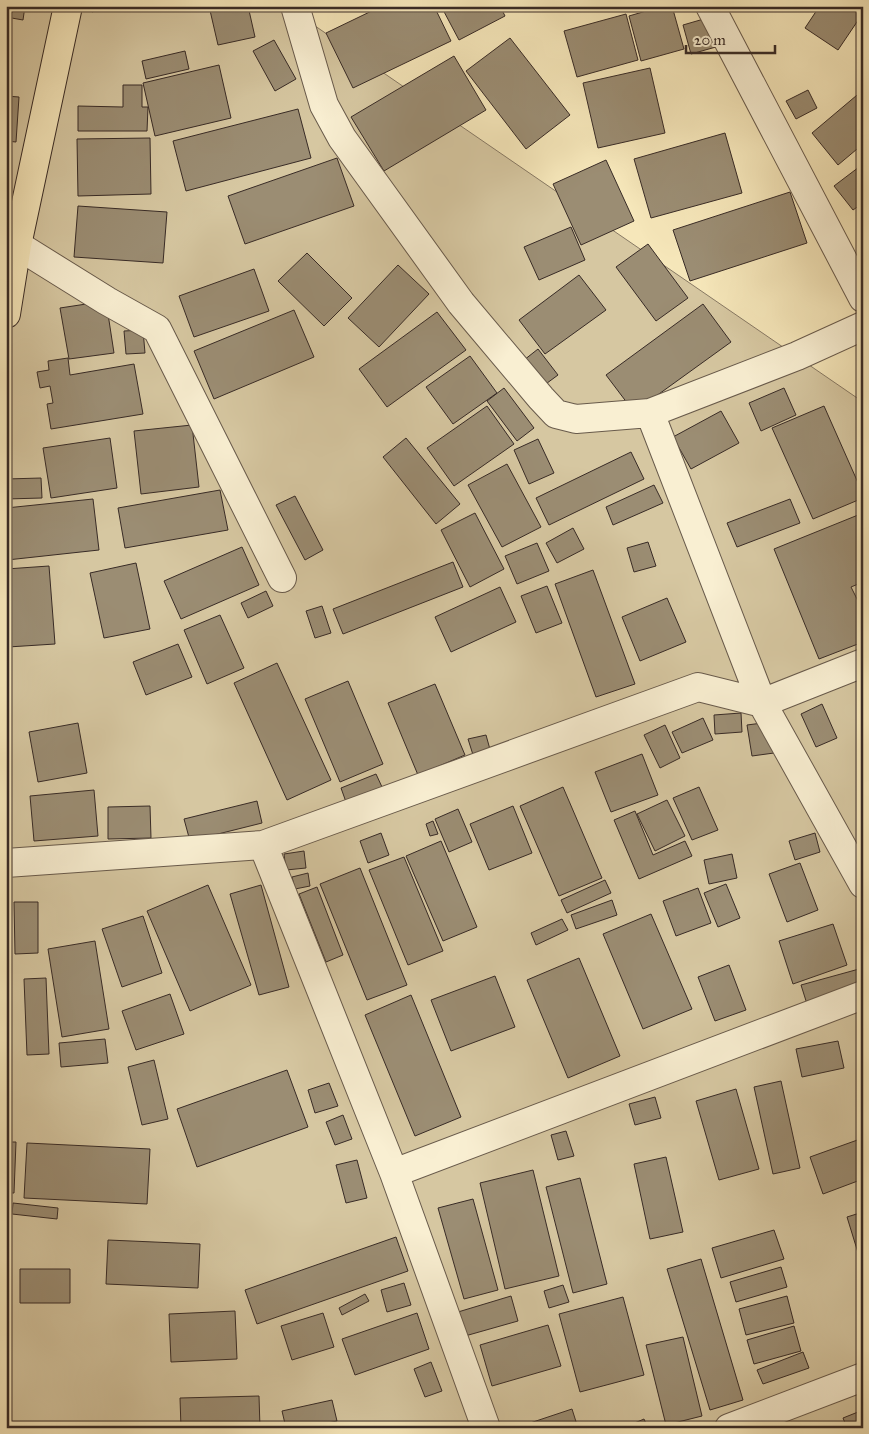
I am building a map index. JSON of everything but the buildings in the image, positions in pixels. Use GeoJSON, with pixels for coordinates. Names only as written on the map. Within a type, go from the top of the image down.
{"type":"FeatureCollection","features":[{"type":"Feature","properties":{"kind":"main road"},"geometry":{"type":"LineString","coordinates":[[6,314],[17,245],[68,6]]}},
{"type":"Feature","properties":{"kind":"street"},"geometry":{"type":"LineString","coordinates":[[295,6],[324,105],[342,138],[461,303],[556,414],[576,419],[650,414],[797,356],[863,326]]}},
{"type":"Feature","properties":{"kind":"street"},"geometry":{"type":"LineString","coordinates":[[710,6],[863,298]]}},
{"type":"Feature","properties":{"kind":"street"},"geometry":{"type":"LineString","coordinates":[[17,245],[107,301],[157,329],[282,578]]}},
{"type":"Feature","properties":{"kind":"street"},"geometry":{"type":"LineString","coordinates":[[650,414],[762,703],[863,884]]}},
{"type":"Feature","properties":{"kind":"street"},"geometry":{"type":"LineString","coordinates":[[6,862],[263,845],[698,687],[762,703],[863,664]]}},
{"type":"Feature","properties":{"kind":"street"},"geometry":{"type":"LineString","coordinates":[[263,845],[394,1173],[486,1428]]}},
{"type":"Feature","properties":{"kind":"street"},"geometry":{"type":"LineString","coordinates":[[394,1173],[863,995]]}},
{"type":"Feature","properties":{"kind":"street"},"geometry":{"type":"LineString","coordinates":[[729,1428],[863,1377]]}},
{"type":"Feature","properties":{"kind":"shaded area"},"geometry":{"type":"Polygon","coordinates":[[[6,6],[286,6],[863,402],[863,1428],[6,1428],[6,6]]]}}]}
